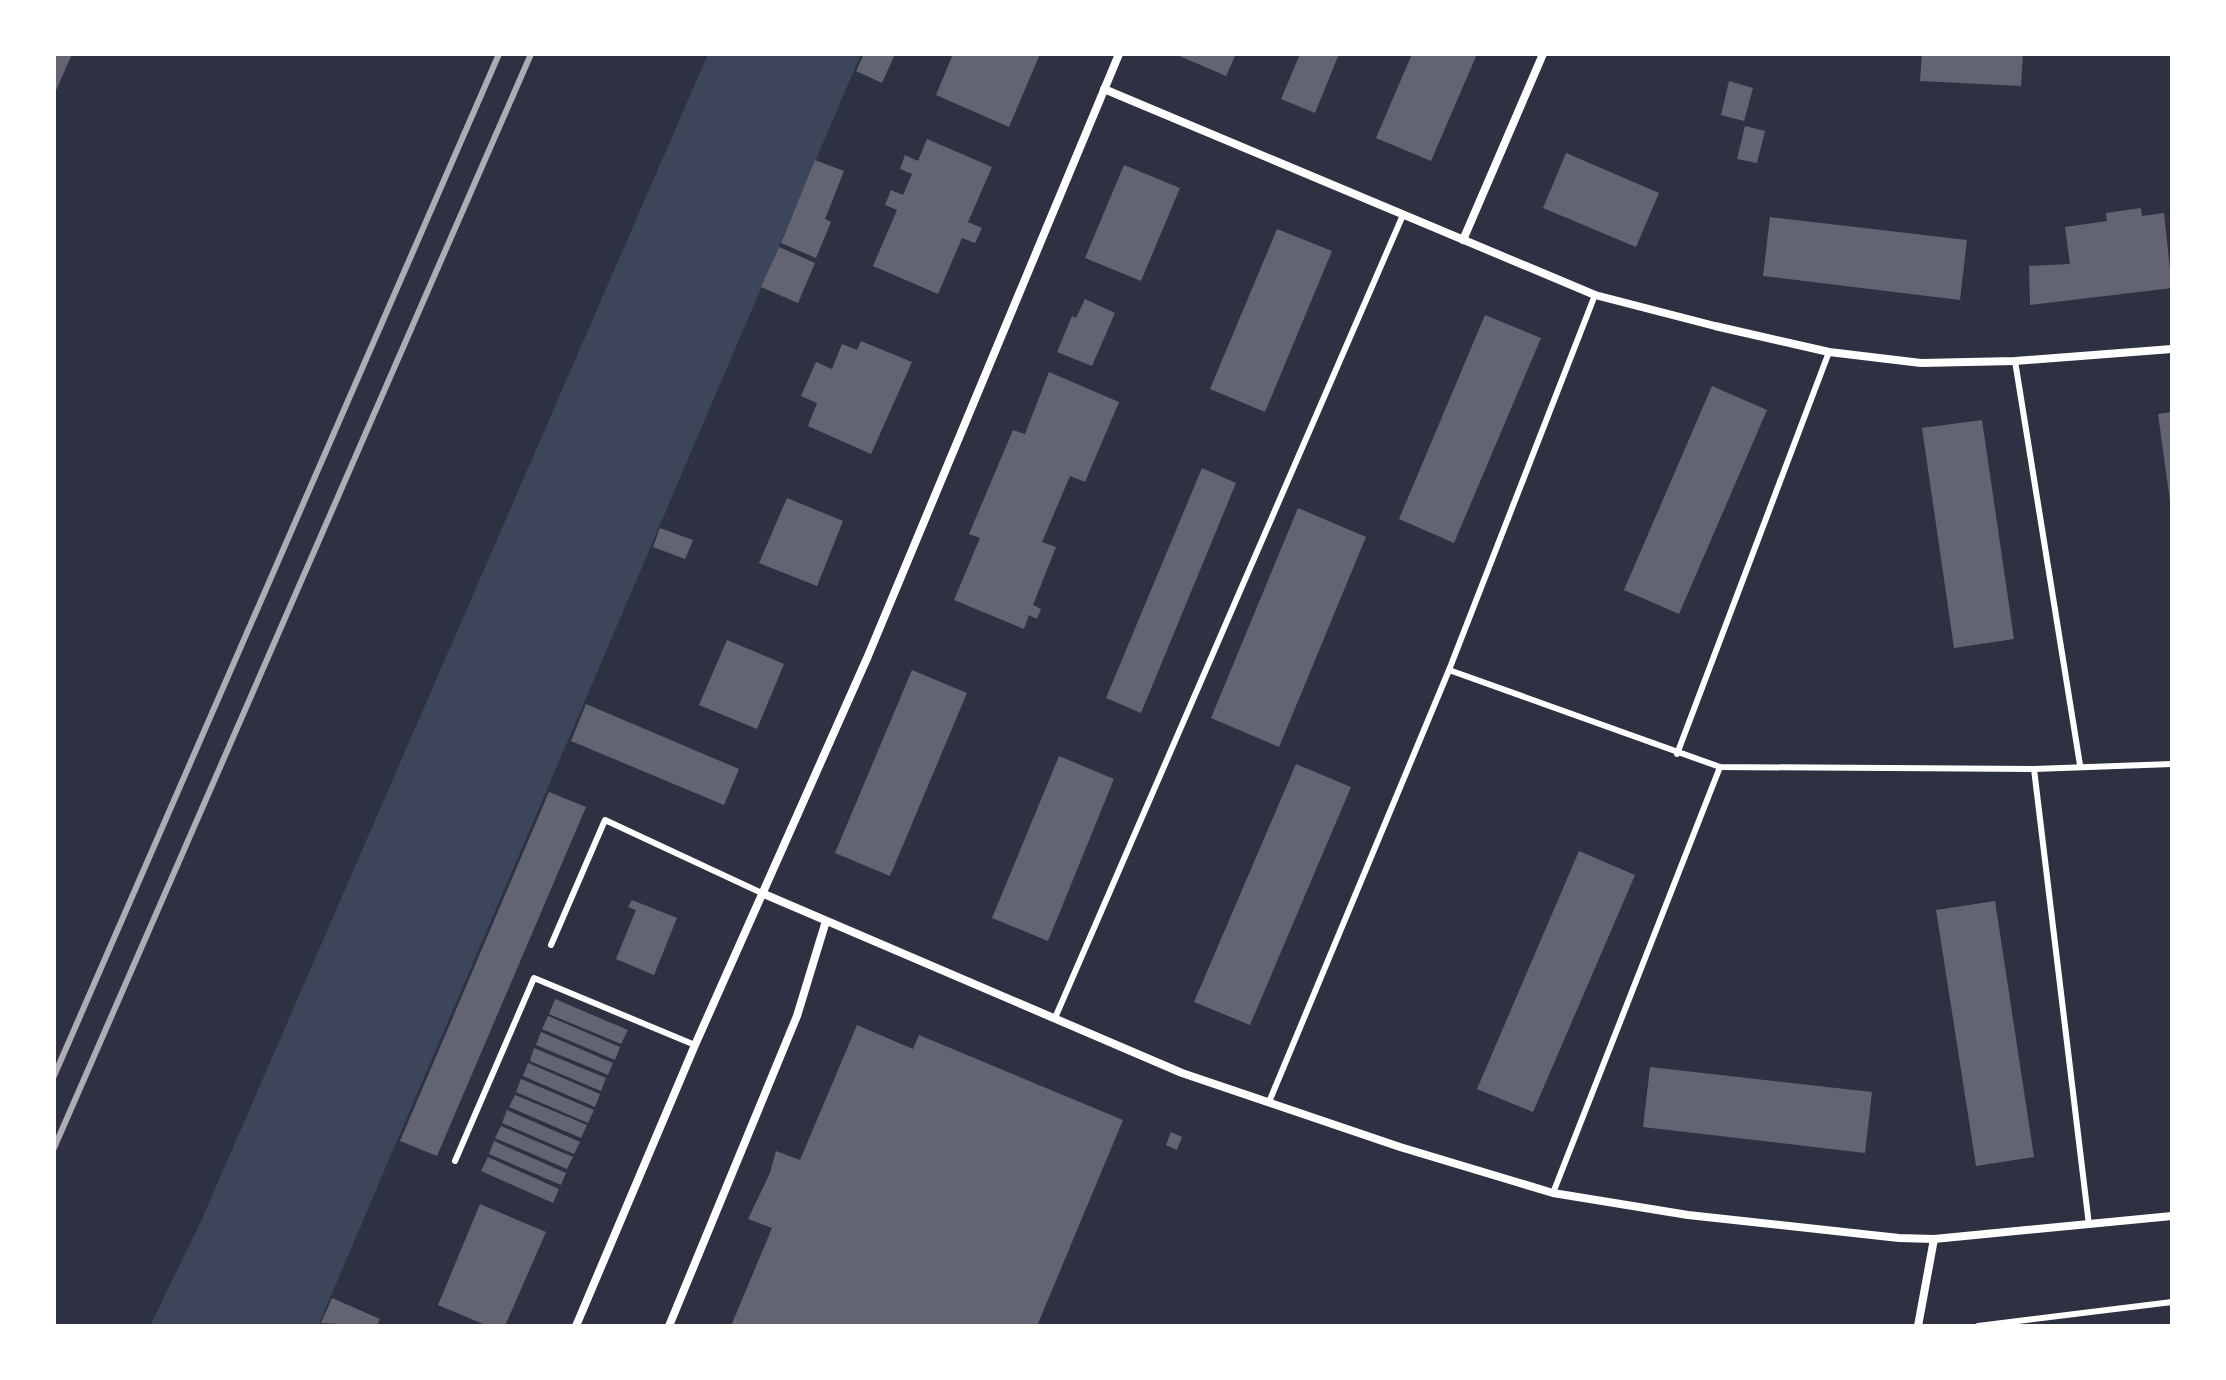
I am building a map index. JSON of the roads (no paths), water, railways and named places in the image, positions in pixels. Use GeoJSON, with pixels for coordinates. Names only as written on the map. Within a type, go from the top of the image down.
{"type":"FeatureCollection","features":[{"type":"Feature","properties":{"kind":"street"},"geometry":{"type":"LineString","coordinates":[[576,1326],[695,1045],[868,656],[1119,54]]}},
{"type":"Feature","properties":{"kind":"street"},"geometry":{"type":"LineString","coordinates":[[1463,240],[1543,54]]}},
{"type":"Feature","properties":{"kind":"street"},"geometry":{"type":"LineString","coordinates":[[1104,89],[1595,295],[1829,352],[1921,363],[2015,361],[2172,349]]}},
{"type":"Feature","properties":{"kind":"street"},"geometry":{"type":"LineString","coordinates":[[764,894],[1182,1073],[1400,1147],[1553,1193],[1797,1229],[1934,1239],[2172,1216]]}},
{"type":"Feature","properties":{"kind":"street"},"geometry":{"type":"LineString","coordinates":[[669,1326],[797,1016],[826,921]]}},
{"type":"Feature","properties":{"kind":"street"},"geometry":{"type":"LineString","coordinates":[[1918,1326],[1934,1239]]}},
{"type":"Feature","properties":{"kind":"lane"},"geometry":{"type":"LineString","coordinates":[[1055,1018],[1403,215]]}},
{"type":"Feature","properties":{"kind":"lane"},"geometry":{"type":"LineString","coordinates":[[1269,1102],[1449,670],[1595,295]]}},
{"type":"Feature","properties":{"kind":"lane"},"geometry":{"type":"LineString","coordinates":[[1677,754],[1829,352]]}},
{"type":"Feature","properties":{"kind":"lane"},"geometry":{"type":"LineString","coordinates":[[2015,361],[2080,765]]}},
{"type":"Feature","properties":{"kind":"lane"},"geometry":{"type":"LineString","coordinates":[[1449,670],[1720,767],[2034,769],[2172,764]]}},
{"type":"Feature","properties":{"kind":"lane"},"geometry":{"type":"LineString","coordinates":[[1553,1193],[1720,767]]}},
{"type":"Feature","properties":{"kind":"lane"},"geometry":{"type":"LineString","coordinates":[[2034,769],[2089,1225]]}},
{"type":"Feature","properties":{"kind":"lane"},"geometry":{"type":"LineString","coordinates":[[551,945],[605,820],[764,894]]}},
{"type":"Feature","properties":{"kind":"lane"},"geometry":{"type":"LineString","coordinates":[[455,1161],[534,978],[695,1045]]}},
{"type":"Feature","properties":{"kind":"lane"},"geometry":{"type":"LineString","coordinates":[[1978,1326],[2172,1302]]}},
{"type":"Feature","properties":{"kind":"railway"},"geometry":{"type":"LineString","coordinates":[[54,1076],[499,54]]}},
{"type":"Feature","properties":{"kind":"railway"},"geometry":{"type":"LineString","coordinates":[[54,1148],[531,54]]}}]}
